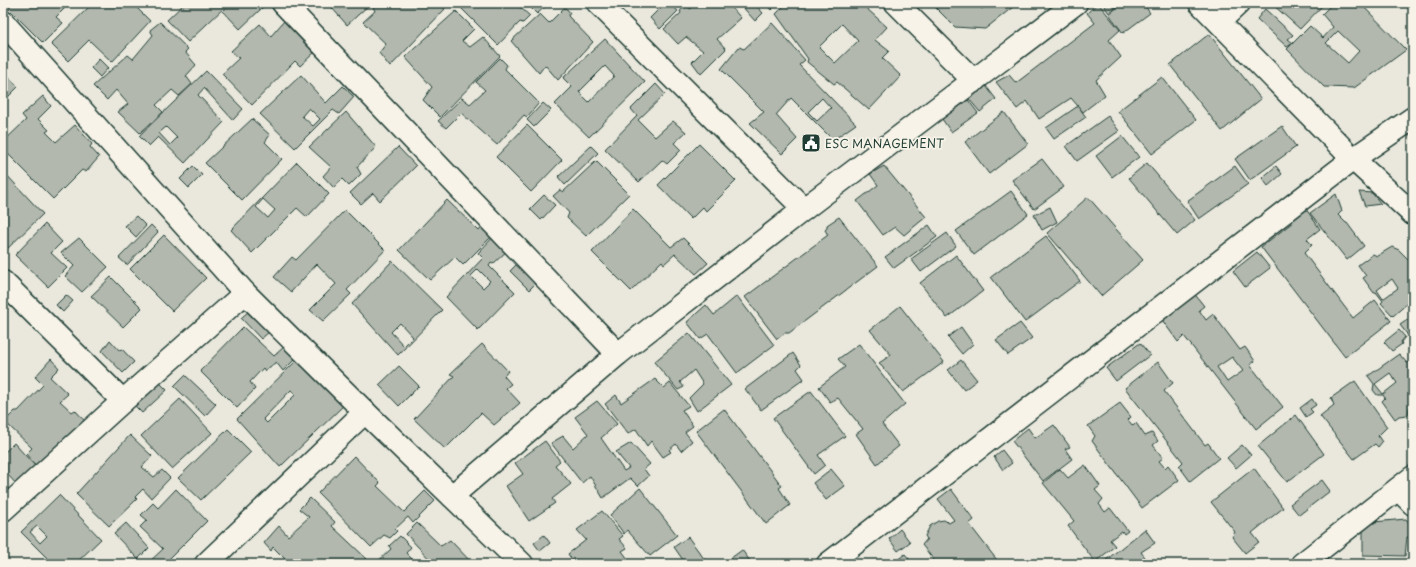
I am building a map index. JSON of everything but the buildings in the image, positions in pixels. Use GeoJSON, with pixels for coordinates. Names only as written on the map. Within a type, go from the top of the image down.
{"type":"FeatureCollection","features":[{"type":"Feature","properties":{"kind":"street"},"geometry":{"type":"LineString","coordinates":[[283,3],[618,354]]}},
{"type":"Feature","properties":{"kind":"street"},"geometry":{"type":"LineString","coordinates":[[598,3],[804,209]]}},
{"type":"Feature","properties":{"kind":"street"},"geometry":{"type":"LineString","coordinates":[[896,3],[974,81]]}},
{"type":"Feature","properties":{"kind":"street"},"geometry":{"type":"LineString","coordinates":[[452,496],[618,354],[804,209],[1076,3]]}},
{"type":"Feature","properties":{"kind":"street"},"geometry":{"type":"LineString","coordinates":[[1200,3],[1353,159],[1413,214]]}},
{"type":"Feature","properties":{"kind":"street"},"geometry":{"type":"LineString","coordinates":[[1219,22],[1239,3]]}},
{"type":"Feature","properties":{"kind":"street"},"geometry":{"type":"LineString","coordinates":[[3,22],[246,293],[518,562]]}},
{"type":"Feature","properties":{"kind":"street"},"geometry":{"type":"LineString","coordinates":[[828,564],[1353,159],[1413,118]]}},
{"type":"Feature","properties":{"kind":"street"},"geometry":{"type":"LineString","coordinates":[[3,282],[123,401]]}},
{"type":"Feature","properties":{"kind":"street"},"geometry":{"type":"LineString","coordinates":[[3,510],[123,401],[246,293]]}},
{"type":"Feature","properties":{"kind":"street"},"geometry":{"type":"LineString","coordinates":[[206,564],[365,412]]}},
{"type":"Feature","properties":{"kind":"street"},"geometry":{"type":"LineString","coordinates":[[1302,564],[1408,490]]}},
{"type":"Feature","properties":{"kind":"place","name":"ESC MANAGEMENT"},"geometry":{"type":"Point","coordinates":[811,143]}}]}
